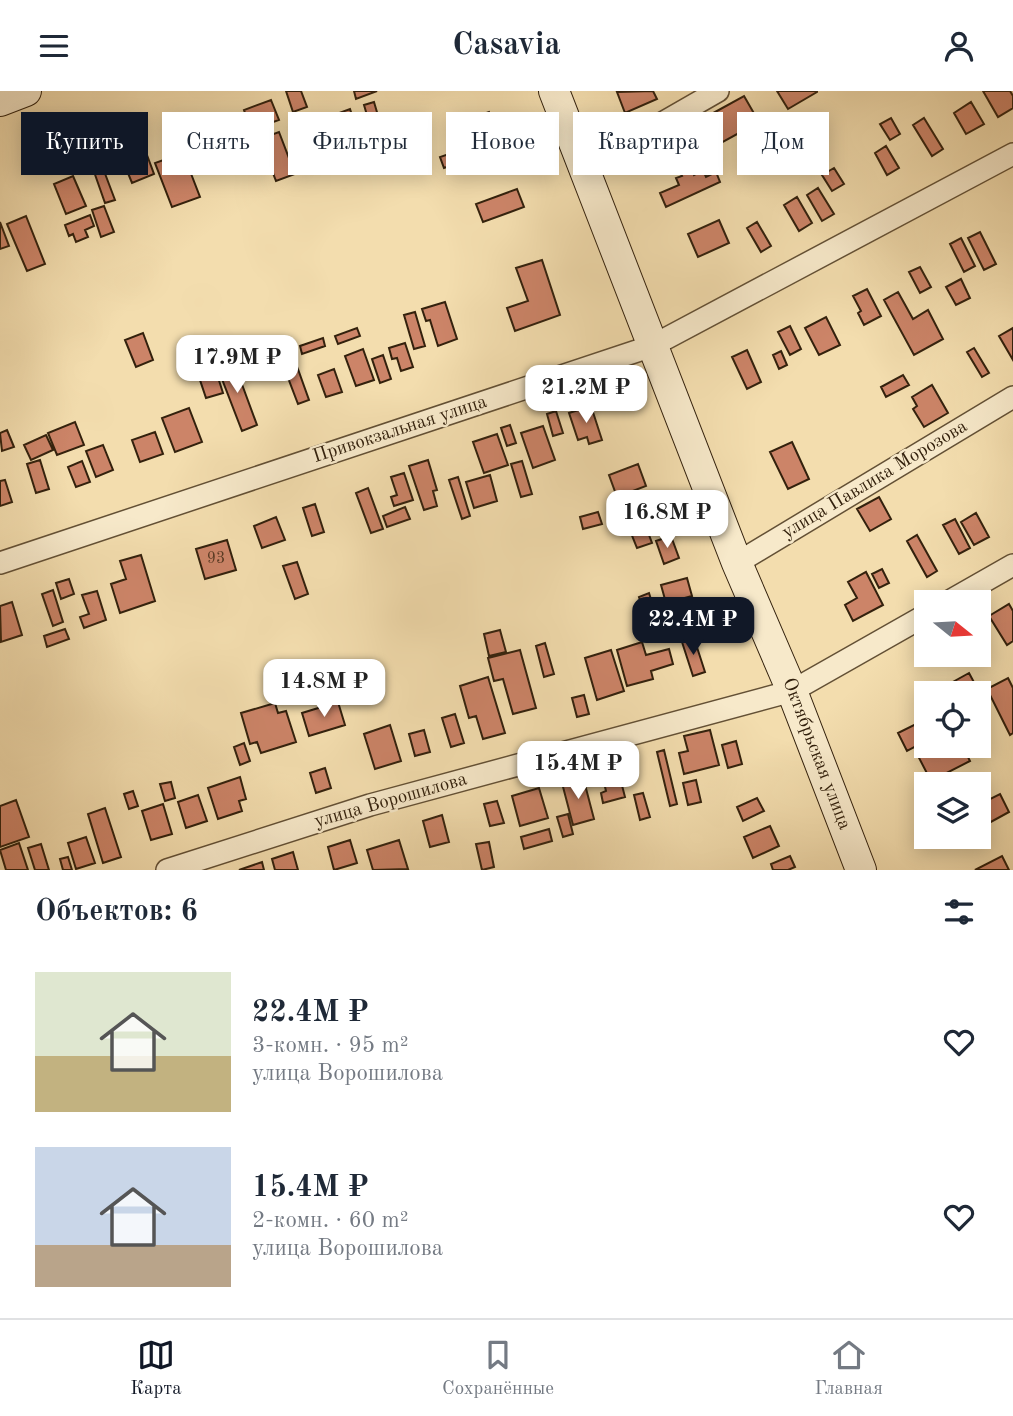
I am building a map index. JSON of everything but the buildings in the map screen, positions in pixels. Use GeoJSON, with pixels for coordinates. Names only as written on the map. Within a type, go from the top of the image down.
{"type":"FeatureCollection","features":[{"type":"Feature","properties":{"kind":"street"},"geometry":{"type":"LineString","coordinates":[[0,101],[26,91]]}},
{"type":"Feature","properties":{"kind":"street","name":"Октябрьская улица"},"geometry":{"type":"LineString","coordinates":[[554,91],[573,140]]}},
{"type":"Feature","properties":{"kind":"street"},"geometry":{"type":"LineString","coordinates":[[681,112],[718,91]]}},
{"type":"Feature","properties":{"kind":"street","name":"Привокзальная улица"},"geometry":{"type":"LineString","coordinates":[[0,563],[652,346],[1013,154]]}},
{"type":"Feature","properties":{"kind":"street","name":"Октябрьская улица"},"geometry":{"type":"LineString","coordinates":[[587,175],[737,563],[792,691],[861,870]]}},
{"type":"Feature","properties":{"kind":"street","name":"улица Павлика Морозова"},"geometry":{"type":"LineString","coordinates":[[737,563],[1013,397]]}},
{"type":"Feature","properties":{"kind":"street"},"geometry":{"type":"LineString","coordinates":[[969,590],[1013,565]]}},
{"type":"Feature","properties":{"kind":"street","name":"улица Ворошилова"},"geometry":{"type":"LineString","coordinates":[[167,870],[370,805],[792,691],[914,622]]}}]}
